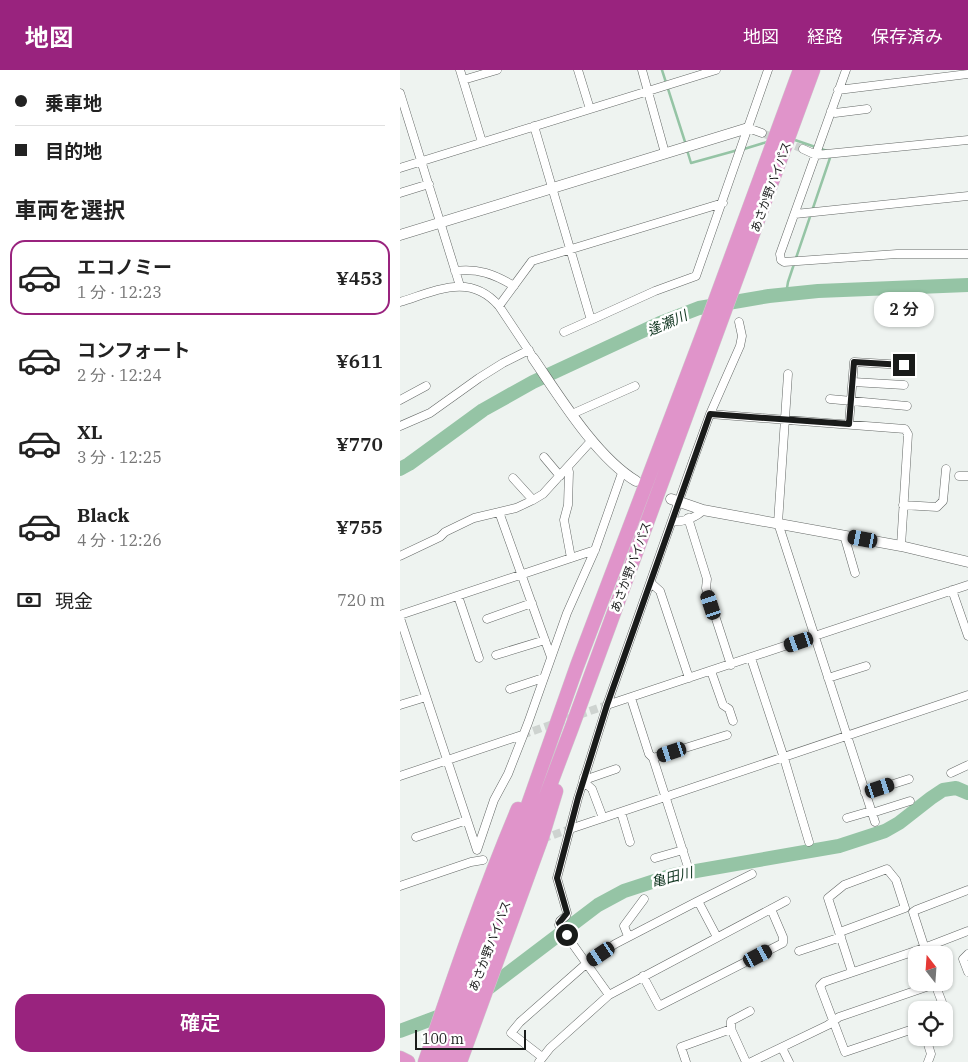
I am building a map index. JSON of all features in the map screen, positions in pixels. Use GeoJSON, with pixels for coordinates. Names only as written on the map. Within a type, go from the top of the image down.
{"type":"FeatureCollection","features":[{"type":"Feature","properties":{"kind":"highway"},"geometry":{"type":"LineString","coordinates":[[778,132],[782,104],[791,70]]}},
{"type":"Feature","properties":{"kind":"highway","name":"あさか野バイパス"},"geometry":{"type":"LineString","coordinates":[[446,1062],[577,666],[722,283],[800,70]]}},
{"type":"Feature","properties":{"kind":"highway","name":"あさか野バイパス"},"geometry":{"type":"LineString","coordinates":[[434,1062],[572,727],[793,127],[812,70]]}},
{"type":"Feature","properties":{"kind":"highway"},"geometry":{"type":"LineString","coordinates":[[793,127],[808,106],[822,70]]}},
{"type":"Feature","properties":{"kind":"highway"},"geometry":{"type":"LineString","coordinates":[[425,1062],[495,862],[577,666]]}},
{"type":"Feature","properties":{"kind":"highway"},"geometry":{"type":"LineString","coordinates":[[460,1062],[542,837],[567,757],[572,727]]}},
{"type":"Feature","properties":{"kind":"highway"},"geometry":{"type":"LineString","coordinates":[[400,1058],[408,1062]]}},
{"type":"Feature","properties":{"kind":"street"},"geometry":{"type":"LineString","coordinates":[[460,70],[482,142]]}},
{"type":"Feature","properties":{"kind":"street"},"geometry":{"type":"LineString","coordinates":[[463,80],[497,70]]}},
{"type":"Feature","properties":{"kind":"street"},"geometry":{"type":"LineString","coordinates":[[578,70],[590,109]]}},
{"type":"Feature","properties":{"kind":"street"},"geometry":{"type":"LineString","coordinates":[[642,70],[665,153]]}},
{"type":"Feature","properties":{"kind":"street"},"geometry":{"type":"LineString","coordinates":[[400,168],[716,70]]}},
{"type":"Feature","properties":{"kind":"street"},"geometry":{"type":"LineString","coordinates":[[564,332],[655,291],[696,276],[768,70]]}},
{"type":"Feature","properties":{"kind":"street"},"geometry":{"type":"LineString","coordinates":[[846,70],[780,254],[781,260],[784,262],[897,254],[968,254]]}},
{"type":"Feature","properties":{"kind":"street"},"geometry":{"type":"LineString","coordinates":[[838,90],[968,74]]}},
{"type":"Feature","properties":{"kind":"street"},"geometry":{"type":"LineString","coordinates":[[400,95],[460,286]]}},
{"type":"Feature","properties":{"kind":"street"},"geometry":{"type":"LineString","coordinates":[[831,111],[835,113],[867,109]]}},
{"type":"Feature","properties":{"kind":"street"},"geometry":{"type":"LineString","coordinates":[[534,126],[592,320]]}},
{"type":"Feature","properties":{"kind":"street"},"geometry":{"type":"LineString","coordinates":[[400,235],[748,128],[762,134]]}},
{"type":"Feature","properties":{"kind":"street"},"geometry":{"type":"LineString","coordinates":[[803,149],[816,155],[968,140]]}},
{"type":"Feature","properties":{"kind":"street"},"geometry":{"type":"LineString","coordinates":[[400,193],[428,184]]}},
{"type":"Feature","properties":{"kind":"street"},"geometry":{"type":"LineString","coordinates":[[795,214],[968,196]]}},
{"type":"Feature","properties":{"kind":"street"},"geometry":{"type":"LineString","coordinates":[[499,306],[532,261],[723,203]]}},
{"type":"Feature","properties":{"kind":"street"},"geometry":{"type":"LineString","coordinates":[[455,271],[482,271],[514,286]]}},
{"type":"Feature","properties":{"kind":"street"},"geometry":{"type":"LineString","coordinates":[[400,302],[460,286],[484,293],[499,306],[556,392],[592,440],[622,473],[636,481]]}},
{"type":"Feature","properties":{"kind":"street"},"geometry":{"type":"LineString","coordinates":[[609,995],[559,923],[567,914],[557,878],[584,779],[607,705],[672,521],[675,501],[740,346],[742,336],[739,322]]}},
{"type":"Feature","properties":{"kind":"street"},"geometry":{"type":"LineString","coordinates":[[400,426],[430,413],[503,363],[531,354]]}},
{"type":"Feature","properties":{"kind":"street"},"geometry":{"type":"LineString","coordinates":[[849,424],[854,362],[904,365]]}},
{"type":"Feature","properties":{"kind":"street"},"geometry":{"type":"LineString","coordinates":[[788,374],[778,523],[875,822]]}},
{"type":"Feature","properties":{"kind":"street"},"geometry":{"type":"LineString","coordinates":[[852,382],[904,385]]}},
{"type":"Feature","properties":{"kind":"street"},"geometry":{"type":"LineString","coordinates":[[400,400],[426,386]]}},
{"type":"Feature","properties":{"kind":"street"},"geometry":{"type":"LineString","coordinates":[[572,414],[635,386]]}},
{"type":"Feature","properties":{"kind":"street"},"geometry":{"type":"LineString","coordinates":[[830,399],[907,406]]}},
{"type":"Feature","properties":{"kind":"street"},"geometry":{"type":"LineString","coordinates":[[710,414],[904,429],[908,434],[901,546]]}},
{"type":"Feature","properties":{"kind":"street"},"geometry":{"type":"LineString","coordinates":[[400,556],[474,518],[499,512],[533,500],[543,494],[592,440]]}},
{"type":"Feature","properties":{"kind":"street"},"geometry":{"type":"LineString","coordinates":[[544,457],[560,476]]}},
{"type":"Feature","properties":{"kind":"street"},"geometry":{"type":"LineString","coordinates":[[568,468],[565,525],[571,558]]}},
{"type":"Feature","properties":{"kind":"street"},"geometry":{"type":"LineString","coordinates":[[903,505],[937,507],[943,501],[946,469]]}},
{"type":"Feature","properties":{"kind":"street"},"geometry":{"type":"LineString","coordinates":[[471,862],[494,800],[508,774],[567,613],[595,550],[622,473]]}},
{"type":"Feature","properties":{"kind":"street"},"geometry":{"type":"LineString","coordinates":[[959,476],[968,476]]}},
{"type":"Feature","properties":{"kind":"street"},"geometry":{"type":"LineString","coordinates":[[513,478],[533,500]]}},
{"type":"Feature","properties":{"kind":"street"},"geometry":{"type":"LineString","coordinates":[[675,501],[703,510],[901,546],[968,562]]}},
{"type":"Feature","properties":{"kind":"street"},"geometry":{"type":"LineString","coordinates":[[672,521],[676,522],[700,514],[703,510]]}},
{"type":"Feature","properties":{"kind":"street"},"geometry":{"type":"LineString","coordinates":[[499,512],[550,656]]}},
{"type":"Feature","properties":{"kind":"street"},"geometry":{"type":"LineString","coordinates":[[688,518],[707,579],[706,588],[731,665]]}},
{"type":"Feature","properties":{"kind":"street"},"geometry":{"type":"LineString","coordinates":[[844,535],[855,573]]}},
{"type":"Feature","properties":{"kind":"street"},"geometry":{"type":"LineString","coordinates":[[477,850],[400,616],[595,550]]}},
{"type":"Feature","properties":{"kind":"street"},"geometry":{"type":"LineString","coordinates":[[651,583],[660,591],[689,678]]}},
{"type":"Feature","properties":{"kind":"street"},"geometry":{"type":"LineString","coordinates":[[607,705],[968,585]]}},
{"type":"Feature","properties":{"kind":"street"},"geometry":{"type":"LineString","coordinates":[[952,590],[968,636]]}},
{"type":"Feature","properties":{"kind":"street"},"geometry":{"type":"LineString","coordinates":[[458,596],[479,658]]}},
{"type":"Feature","properties":{"kind":"street"},"geometry":{"type":"LineString","coordinates":[[487,619],[532,603]]}},
{"type":"Feature","properties":{"kind":"street"},"geometry":{"type":"LineString","coordinates":[[496,655],[545,640]]}},
{"type":"Feature","properties":{"kind":"street"},"geometry":{"type":"LineString","coordinates":[[752,658],[809,842]]}},
{"type":"Feature","properties":{"kind":"street"},"geometry":{"type":"LineString","coordinates":[[828,678],[866,666]]}},
{"type":"Feature","properties":{"kind":"street"},"geometry":{"type":"LineString","coordinates":[[712,671],[723,705],[729,709],[733,722]]}},
{"type":"Feature","properties":{"kind":"street"},"geometry":{"type":"LineString","coordinates":[[510,688],[543,678]]}},
{"type":"Feature","properties":{"kind":"street"},"geometry":{"type":"LineString","coordinates":[[570,829],[968,696]]}},
{"type":"Feature","properties":{"kind":"street"},"geometry":{"type":"LineString","coordinates":[[400,705],[426,697]]}},
{"type":"Feature","properties":{"kind":"street"},"geometry":{"type":"LineString","coordinates":[[631,698],[649,754],[653,758],[687,864]]}},
{"type":"Feature","properties":{"kind":"street"},"geometry":{"type":"LineString","coordinates":[[400,776],[522,735]]}},
{"type":"Feature","properties":{"kind":"street"},"geometry":{"type":"LineString","coordinates":[[653,758],[727,735]]}},
{"type":"Feature","properties":{"kind":"street"},"geometry":{"type":"LineString","coordinates":[[950,772],[968,765]]}},
{"type":"Feature","properties":{"kind":"street"},"geometry":{"type":"LineString","coordinates":[[584,779],[616,769]]}},
{"type":"Feature","properties":{"kind":"street"},"geometry":{"type":"LineString","coordinates":[[584,779],[592,789],[603,818]]}},
{"type":"Feature","properties":{"kind":"street"},"geometry":{"type":"LineString","coordinates":[[865,793],[909,779]]}},
{"type":"Feature","properties":{"kind":"street"},"geometry":{"type":"LineString","coordinates":[[848,818],[910,801]]}},
{"type":"Feature","properties":{"kind":"street"},"geometry":{"type":"LineString","coordinates":[[621,812],[630,842]]}},
{"type":"Feature","properties":{"kind":"street"},"geometry":{"type":"LineString","coordinates":[[416,837],[467,820]]}},
{"type":"Feature","properties":{"kind":"street"},"geometry":{"type":"LineString","coordinates":[[655,858],[683,850]]}},
{"type":"Feature","properties":{"kind":"street"},"geometry":{"type":"LineString","coordinates":[[400,886],[471,862],[484,860]]}},
{"type":"Feature","properties":{"kind":"street"},"geometry":{"type":"LineString","coordinates":[[852,972],[828,898],[844,885],[887,869],[896,880],[905,908],[913,912],[923,946]]}},
{"type":"Feature","properties":{"kind":"street"},"geometry":{"type":"LineString","coordinates":[[752,874],[628,936],[587,963],[520,1022],[511,1033],[540,1060],[609,995],[786,901]]}},
{"type":"Feature","properties":{"kind":"street"},"geometry":{"type":"LineString","coordinates":[[913,912],[968,890]]}},
{"type":"Feature","properties":{"kind":"street"},"geometry":{"type":"LineString","coordinates":[[628,936],[624,926],[644,899]]}},
{"type":"Feature","properties":{"kind":"street"},"geometry":{"type":"LineString","coordinates":[[698,901],[717,937]]}},
{"type":"Feature","properties":{"kind":"street"},"geometry":{"type":"LineString","coordinates":[[799,951],[905,908]]}},
{"type":"Feature","properties":{"kind":"street"},"geometry":{"type":"LineString","coordinates":[[643,976],[659,1006],[766,952],[782,943],[784,937],[771,909]]}},
{"type":"Feature","properties":{"kind":"street"},"geometry":{"type":"LineString","coordinates":[[937,946],[968,931]]}},
{"type":"Feature","properties":{"kind":"street"},"geometry":{"type":"LineString","coordinates":[[968,954],[964,959],[968,972]]}},
{"type":"Feature","properties":{"kind":"street"},"geometry":{"type":"LineString","coordinates":[[908,957],[852,972],[824,982],[820,986],[845,1052],[908,1031]]}},
{"type":"Feature","properties":{"kind":"street"},"geometry":{"type":"LineString","coordinates":[[751,1062],[782,1048],[839,1016],[912,991]]}},
{"type":"Feature","properties":{"kind":"street"},"geometry":{"type":"LineString","coordinates":[[746,1062],[730,1029],[731,1021],[750,1011]]}},
{"type":"Feature","properties":{"kind":"street"},"geometry":{"type":"LineString","coordinates":[[686,1062],[681,1047],[730,1029]]}},
{"type":"Feature","properties":{"kind":"street"},"geometry":{"type":"LineString","coordinates":[[928,1046],[931,1054],[928,1062]]}},
{"type":"Feature","properties":{"kind":"street"},"geometry":{"type":"LineString","coordinates":[[782,1048],[789,1062]]}},
{"type":"Feature","properties":{"kind":"waterway"},"geometry":{"type":"LineString","coordinates":[[662,70],[686,145]]}},
{"type":"Feature","properties":{"kind":"waterway"},"geometry":{"type":"LineString","coordinates":[[792,139],[827,151]]}},
{"type":"Feature","properties":{"kind":"waterway"},"geometry":{"type":"LineString","coordinates":[[744,149],[767,142]]}},
{"type":"Feature","properties":{"kind":"waterway"},"geometry":{"type":"LineString","coordinates":[[687,150],[691,163],[738,150]]}},
{"type":"Feature","properties":{"kind":"waterway"},"geometry":{"type":"LineString","coordinates":[[796,258],[831,155]]}},
{"type":"Feature","properties":{"kind":"waterway"},"geometry":{"type":"LineString","coordinates":[[786,294],[794,264]]}},
{"type":"Feature","properties":{"kind":"waterway","name":"逢瀬川"},"geometry":{"type":"LineString","coordinates":[[400,469],[483,410],[533,382],[660,323],[699,308],[769,296],[818,291],[968,285]]}},
{"type":"Feature","properties":{"kind":"waterway","name":"亀田川"},"geometry":{"type":"LineString","coordinates":[[482,993],[598,905],[624,891],[673,875],[839,846],[885,831],[899,823],[943,790],[956,788],[968,793]]}},
{"type":"Feature","properties":{"kind":"waterway","name":"亀田川"},"geometry":{"type":"LineString","coordinates":[[400,1031],[448,1013]]}},
{"type":"Feature","properties":{"kind":"tunnel"},"geometry":{"type":"LineString","coordinates":[[762,133],[803,149]]}},
{"type":"Feature","properties":{"kind":"tunnel"},"geometry":{"type":"LineString","coordinates":[[522,735],[607,705]]}},
{"type":"Feature","properties":{"kind":"tunnel"},"geometry":{"type":"LineString","coordinates":[[542,839],[570,829]]}},
{"type":"Feature","properties":{"kind":"route"},"geometry":{"type":"LineString","coordinates":[[567,935],[559,923],[567,913],[557,878],[578,798],[607,705],[710,414],[849,424],[854,362],[904,365]]}}]}
